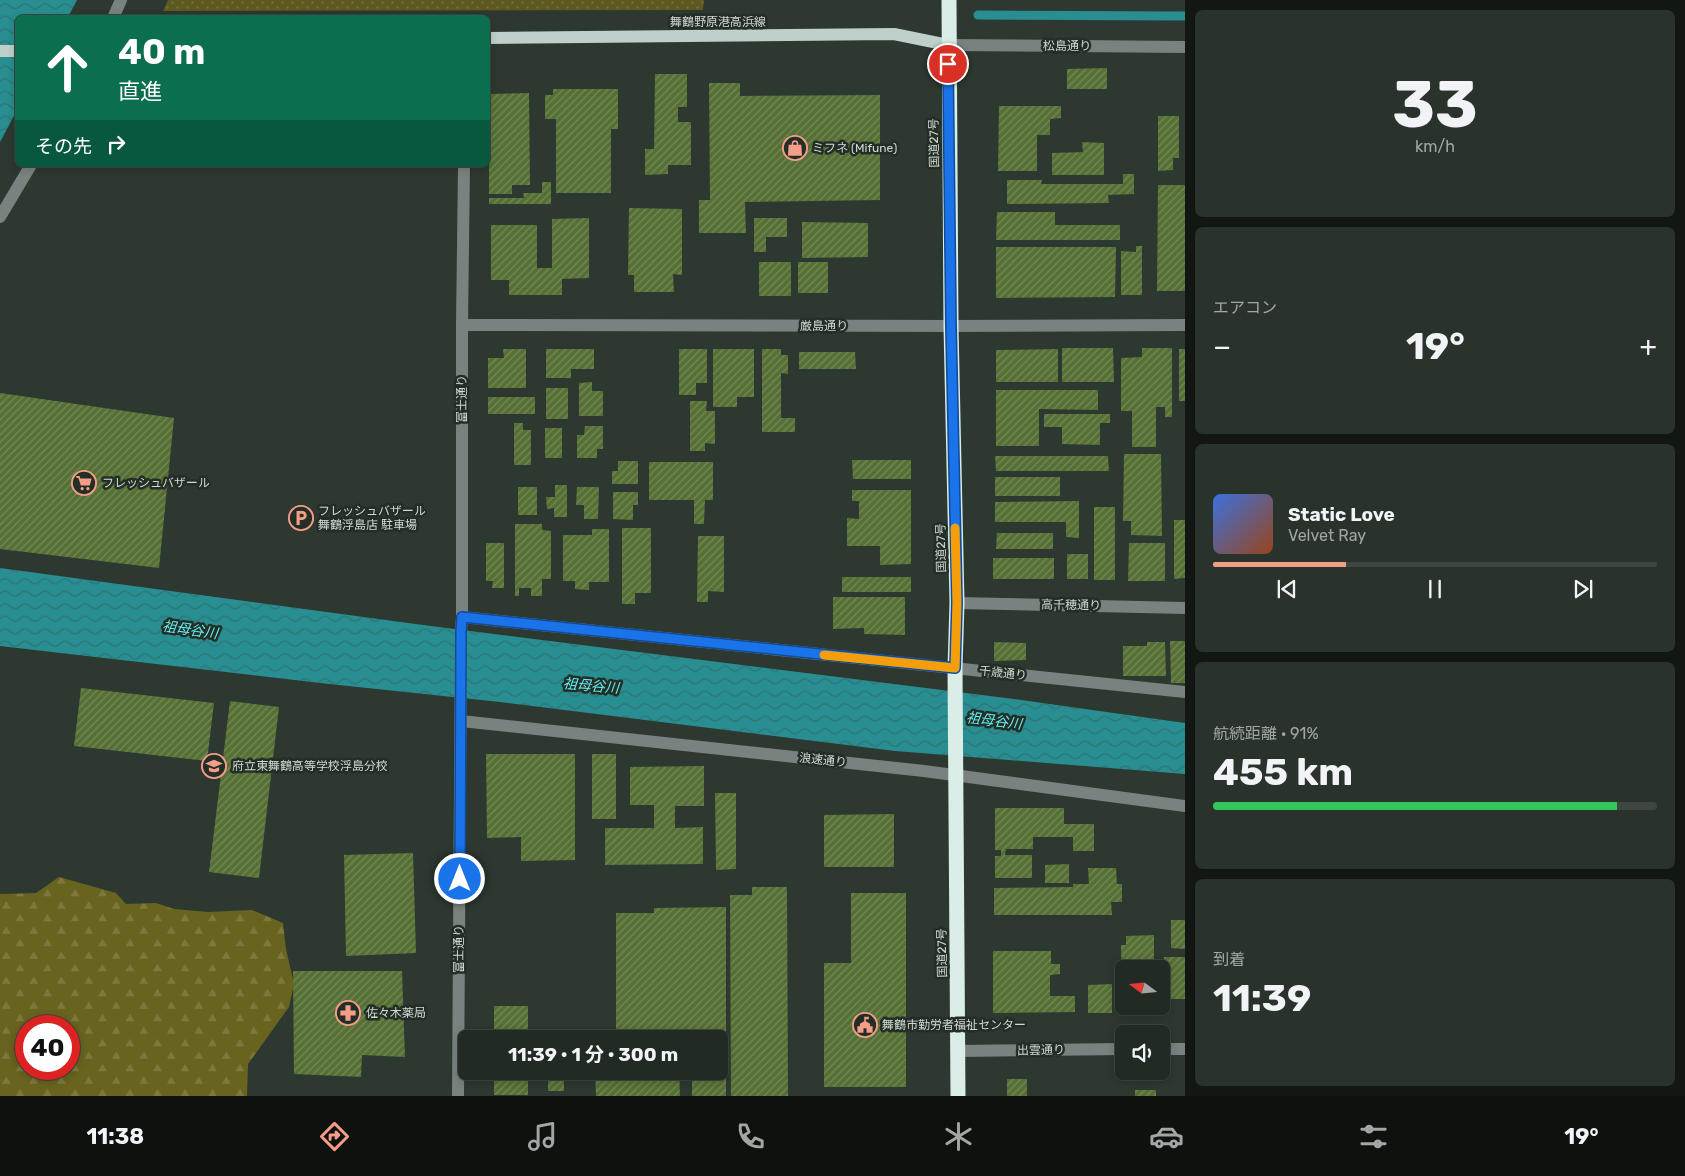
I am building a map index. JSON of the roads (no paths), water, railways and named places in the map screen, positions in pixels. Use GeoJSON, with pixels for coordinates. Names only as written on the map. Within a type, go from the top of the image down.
{"type":"FeatureCollection","features":[{"type":"Feature","properties":{"kind":"highway","name":"国道27号"},"geometry":{"type":"LineString","coordinates":[[949,0],[951,326],[957,603],[955,772],[958,1096]]}},
{"type":"Feature","properties":{"kind":"main road","name":"舞鶴野原港高浜線"},"geometry":{"type":"LineString","coordinates":[[490,38],[894,34],[948,45]]}},
{"type":"Feature","properties":{"kind":"main road"},"geometry":{"type":"LineString","coordinates":[[0,51],[15,51]]}},
{"type":"Feature","properties":{"kind":"street"},"geometry":{"type":"LineString","coordinates":[[114,15],[121,0]]}},
{"type":"Feature","properties":{"kind":"street","name":"松島通り"},"geometry":{"type":"LineString","coordinates":[[948,45],[1185,47]]}},
{"type":"Feature","properties":{"kind":"street"},"geometry":{"type":"LineString","coordinates":[[0,217],[30,167]]}},
{"type":"Feature","properties":{"kind":"street","name":"富士通り"},"geometry":{"type":"LineString","coordinates":[[458,1096],[464,167]]}},
{"type":"Feature","properties":{"kind":"street","name":"厳島通り"},"geometry":{"type":"LineString","coordinates":[[462,324],[1185,325]]}},
{"type":"Feature","properties":{"kind":"street","name":"高千穂通り"},"geometry":{"type":"LineString","coordinates":[[957,603],[1185,608]]}},
{"type":"Feature","properties":{"kind":"street","name":"千歳通り"},"geometry":{"type":"LineString","coordinates":[[462,617],[955,674],[1185,692]]}},
{"type":"Feature","properties":{"kind":"street","name":"浪速通り"},"geometry":{"type":"LineString","coordinates":[[460,717],[955,772],[1185,806]]}},
{"type":"Feature","properties":{"kind":"street","name":"出雲通り"},"geometry":{"type":"LineString","coordinates":[[958,1051],[1115,1049]]}},
{"type":"Feature","properties":{"kind":"street"},"geometry":{"type":"LineString","coordinates":[[1170,1049],[1185,1049]]}},
{"type":"Feature","properties":{"kind":"water"},"geometry":{"type":"Polygon","coordinates":[[[0,0],[77,0],[69,15],[15,15],[15,114],[0,142],[0,0]]]}},
{"type":"Feature","properties":{"kind":"water","name":"祖母谷川"},"geometry":{"type":"Polygon","coordinates":[[[0,568],[423,625],[1021,700],[1185,723],[1185,774],[895,751],[500,702],[0,646],[0,568]]]}},
{"type":"Feature","properties":{"kind":"waterway"},"geometry":{"type":"LineString","coordinates":[[978,15],[1185,16]]}},
{"type":"Feature","properties":{"kind":"place","name":"ミフネ (Mifune)"},"geometry":{"type":"Point","coordinates":[795,148]}},
{"type":"Feature","properties":{"kind":"place","name":"フレッシュバザール"},"geometry":{"type":"Point","coordinates":[84,483]}},
{"type":"Feature","properties":{"kind":"place","name":"フレッシュバザール 舞鶴浮島店 駐車場"},"geometry":{"type":"Point","coordinates":[301,518]}},
{"type":"Feature","properties":{"kind":"place","name":"府立東舞鶴高等学校浮島分校"},"geometry":{"type":"Point","coordinates":[214,766]}},
{"type":"Feature","properties":{"kind":"place","name":"佐々木薬局"},"geometry":{"type":"Point","coordinates":[348,1013]}},
{"type":"Feature","properties":{"kind":"place","name":"舞鶴市勤労者福祉センター"},"geometry":{"type":"Point","coordinates":[865,1025]}}]}
